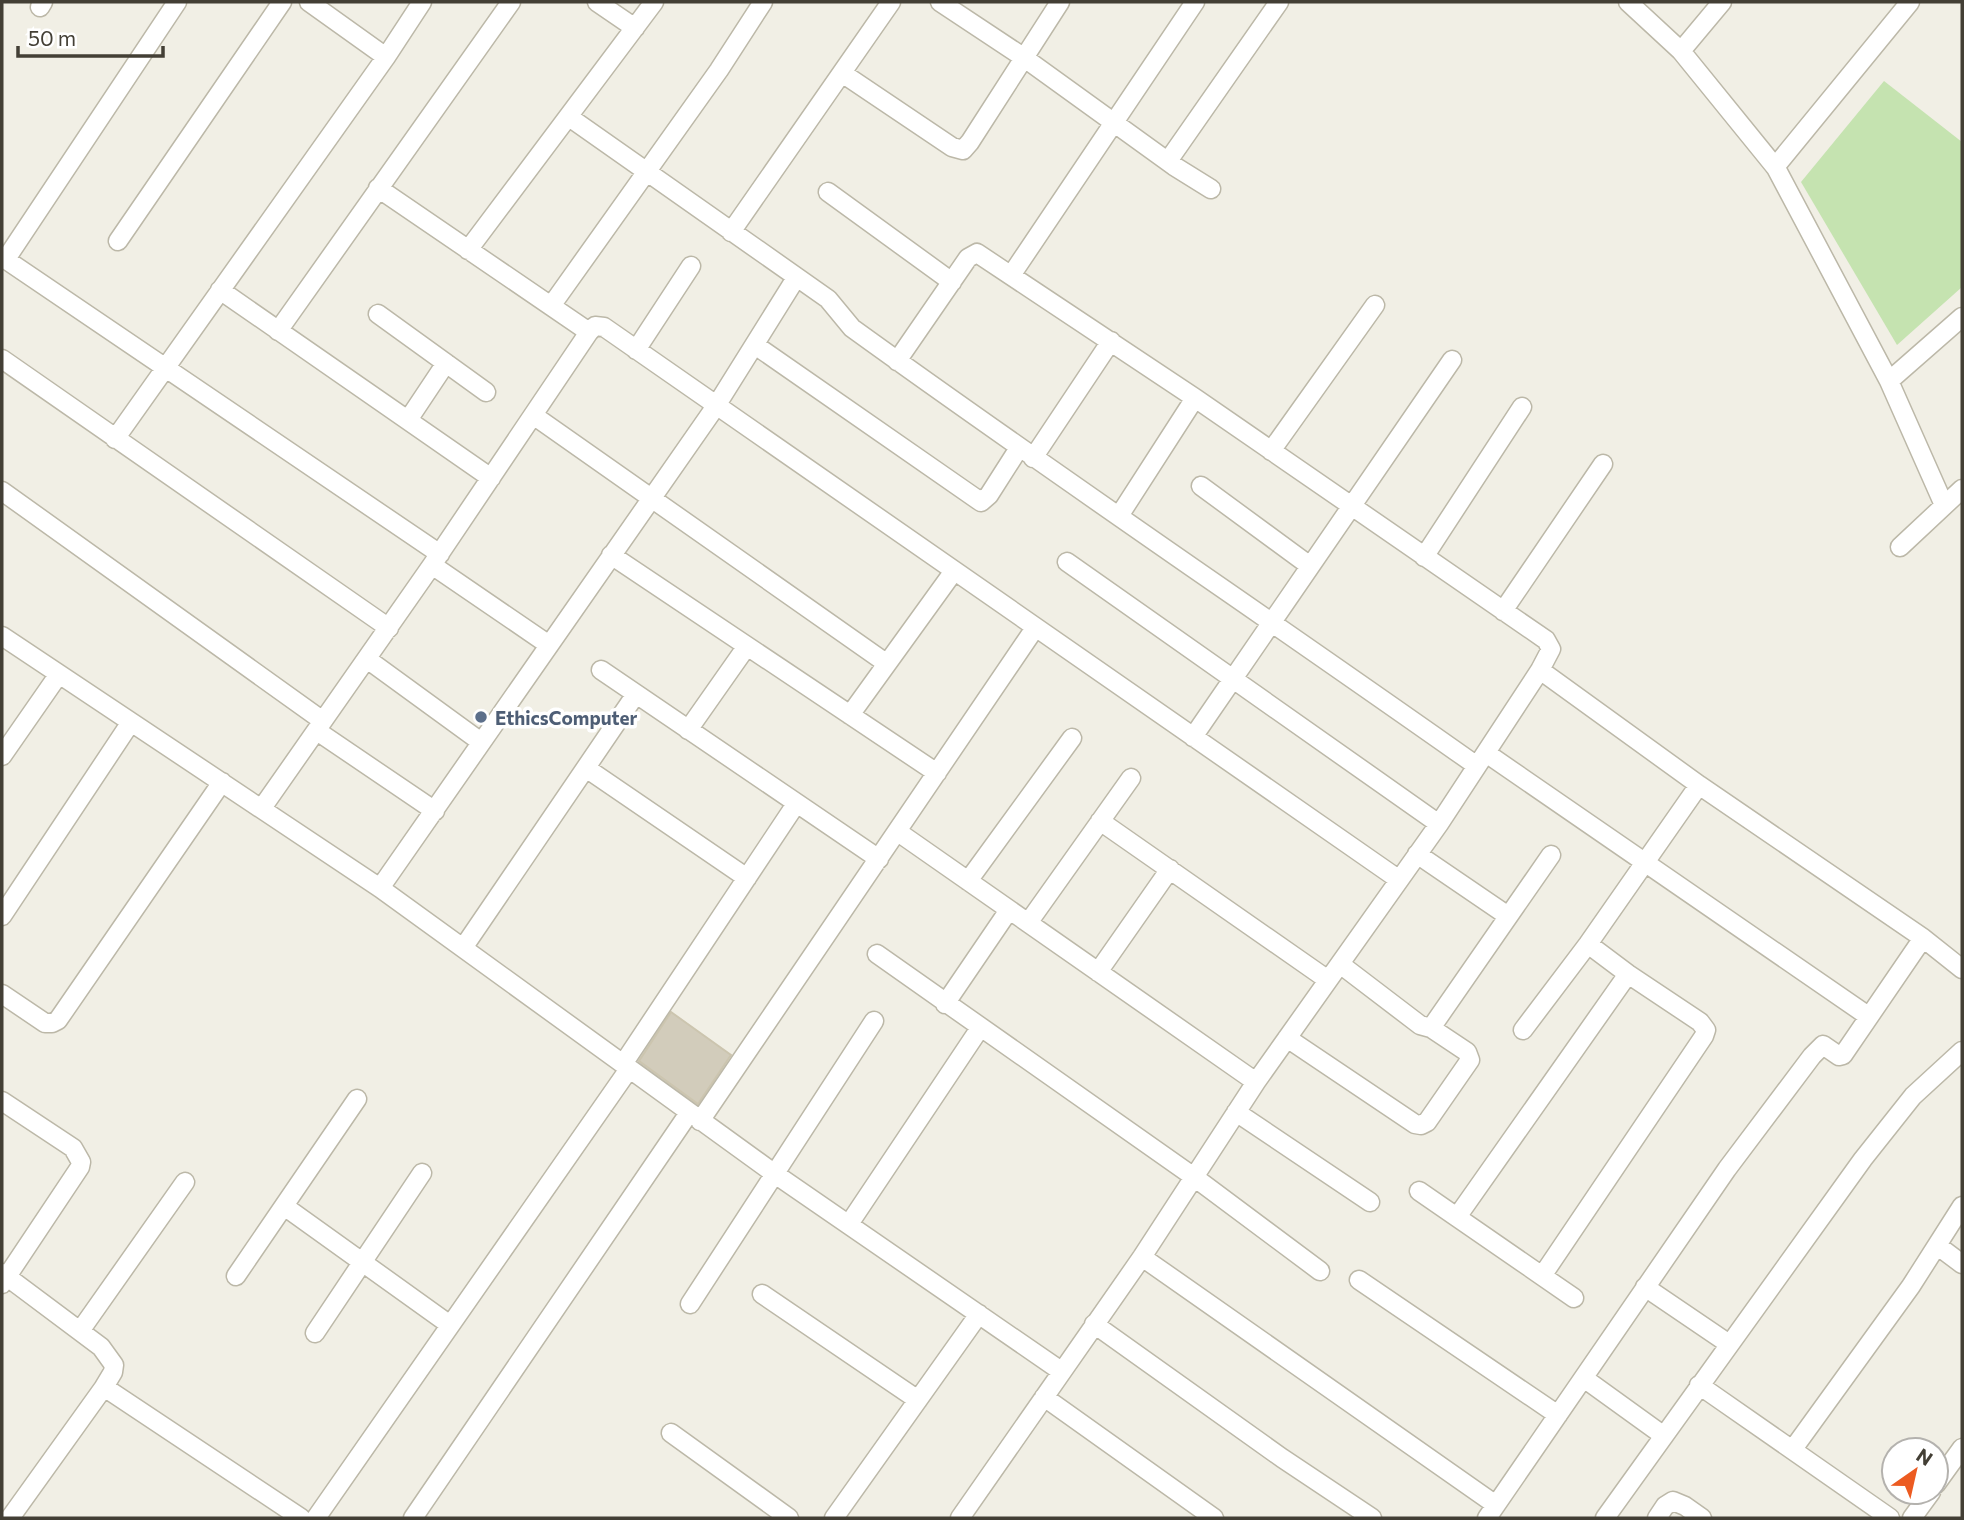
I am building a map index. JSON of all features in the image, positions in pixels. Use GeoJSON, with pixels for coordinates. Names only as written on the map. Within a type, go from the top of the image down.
{"type":"FeatureCollection","features":[{"type":"Feature","properties":{"kind":"street"},"geometry":{"type":"LineString","coordinates":[[177,2],[4,258],[166,367],[436,559],[549,645]]}},
{"type":"Feature","properties":{"kind":"street"},"geometry":{"type":"LineString","coordinates":[[118,241],[282,2]]}},
{"type":"Feature","properties":{"kind":"street"},"geometry":{"type":"LineString","coordinates":[[309,2],[386,57]]}},
{"type":"Feature","properties":{"kind":"street"},"geometry":{"type":"LineString","coordinates":[[115,439],[386,57],[422,2]]}},
{"type":"Feature","properties":{"kind":"street"},"geometry":{"type":"LineString","coordinates":[[278,331],[511,2]]}},
{"type":"Feature","properties":{"kind":"street"},"geometry":{"type":"LineString","coordinates":[[597,2],[635,28]]}},
{"type":"Feature","properties":{"kind":"street"},"geometry":{"type":"LineString","coordinates":[[468,250],[654,2]]}},
{"type":"Feature","properties":{"kind":"street"},"geometry":{"type":"LineString","coordinates":[[551,306],[763,2]]}},
{"type":"Feature","properties":{"kind":"street"},"geometry":{"type":"LineString","coordinates":[[731,232],[891,2]]}},
{"type":"Feature","properties":{"kind":"street"},"geometry":{"type":"LineString","coordinates":[[940,2],[1211,189]]}},
{"type":"Feature","properties":{"kind":"street"},"geometry":{"type":"LineString","coordinates":[[842,73],[952,147],[963,150],[1060,2]]}},
{"type":"Feature","properties":{"kind":"street"},"geometry":{"type":"LineString","coordinates":[[1012,274],[1195,2]]}},
{"type":"Feature","properties":{"kind":"street"},"geometry":{"type":"LineString","coordinates":[[1168,161],[1279,2]]}},
{"type":"Feature","properties":{"kind":"street"},"geometry":{"type":"LineString","coordinates":[[1628,2],[1681,51],[1775,167],[1889,381],[1944,505]]}},
{"type":"Feature","properties":{"kind":"street"},"geometry":{"type":"LineString","coordinates":[[1681,51],[1722,2]]}},
{"type":"Feature","properties":{"kind":"street"},"geometry":{"type":"LineString","coordinates":[[1775,167],[1910,2]]}},
{"type":"Feature","properties":{"kind":"street"},"geometry":{"type":"LineString","coordinates":[[569,117],[828,299],[844,321],[1026,453],[1481,760],[1645,863],[1868,1016]]}},
{"type":"Feature","properties":{"kind":"street"},"geometry":{"type":"LineString","coordinates":[[379,188],[589,332]]}},
{"type":"Feature","properties":{"kind":"street"},"geometry":{"type":"LineString","coordinates":[[828,192],[951,282]]}},
{"type":"Feature","properties":{"kind":"street"},"geometry":{"type":"LineString","coordinates":[[897,361],[968,258],[977,253],[1195,398],[1550,643],[1549,653],[1540,670],[1439,824],[1256,1082],[1142,1256],[960,1518]]}},
{"type":"Feature","properties":{"kind":"street"},"geometry":{"type":"LineString","coordinates":[[636,350],[691,266]]}},
{"type":"Feature","properties":{"kind":"street"},"geometry":{"type":"LineString","coordinates":[[380,888],[716,406],[796,278]]}},
{"type":"Feature","properties":{"kind":"street"},"geometry":{"type":"LineString","coordinates":[[220,290],[491,478]]}},
{"type":"Feature","properties":{"kind":"street"},"geometry":{"type":"LineString","coordinates":[[1271,451],[1375,305]]}},
{"type":"Feature","properties":{"kind":"street"},"geometry":{"type":"LineString","coordinates":[[378,314],[486,392]]}},
{"type":"Feature","properties":{"kind":"street"},"geometry":{"type":"LineString","coordinates":[[1889,381],[1962,317]]}},
{"type":"Feature","properties":{"kind":"street"},"geometry":{"type":"LineString","coordinates":[[262,808],[389,628],[592,327],[599,325],[1398,879]]}},
{"type":"Feature","properties":{"kind":"street"},"geometry":{"type":"LineString","coordinates":[[755,345],[981,502],[1026,453],[1111,341]]}},
{"type":"Feature","properties":{"kind":"street"},"geometry":{"type":"LineString","coordinates":[[2,359],[389,628]]}},
{"type":"Feature","properties":{"kind":"street"},"geometry":{"type":"LineString","coordinates":[[1193,737],[1452,360]]}},
{"type":"Feature","properties":{"kind":"street"},"geometry":{"type":"LineString","coordinates":[[408,420],[446,363]]}},
{"type":"Feature","properties":{"kind":"street"},"geometry":{"type":"LineString","coordinates":[[1119,516],[1195,398]]}},
{"type":"Feature","properties":{"kind":"street"},"geometry":{"type":"LineString","coordinates":[[1424,557],[1522,407]]}},
{"type":"Feature","properties":{"kind":"street"},"geometry":{"type":"LineString","coordinates":[[533,415],[886,663]]}},
{"type":"Feature","properties":{"kind":"street"},"geometry":{"type":"LineString","coordinates":[[1503,611],[1603,464]]}},
{"type":"Feature","properties":{"kind":"street"},"geometry":{"type":"LineString","coordinates":[[1201,486],[1311,566]]}},
{"type":"Feature","properties":{"kind":"street"},"geometry":{"type":"LineString","coordinates":[[1900,547],[1962,489]]}},
{"type":"Feature","properties":{"kind":"street"},"geometry":{"type":"LineString","coordinates":[[2,491],[435,811]]}},
{"type":"Feature","properties":{"kind":"street"},"geometry":{"type":"LineString","coordinates":[[611,555],[937,773]]}},
{"type":"Feature","properties":{"kind":"street"},"geometry":{"type":"LineString","coordinates":[[1067,562],[1439,824]]}},
{"type":"Feature","properties":{"kind":"street"},"geometry":{"type":"LineString","coordinates":[[850,715],[954,571]]}},
{"type":"Feature","properties":{"kind":"street"},"geometry":{"type":"LineString","coordinates":[[413,1518],[898,832],[1035,628]]}},
{"type":"Feature","properties":{"kind":"street"},"geometry":{"type":"LineString","coordinates":[[2,636],[380,888],[694,1117],[1062,1371]]}},
{"type":"Feature","properties":{"kind":"street"},"geometry":{"type":"LineString","coordinates":[[688,730],[747,646]]}},
{"type":"Feature","properties":{"kind":"street"},"geometry":{"type":"LineString","coordinates":[[367,659],[481,742]]}},
{"type":"Feature","properties":{"kind":"street"},"geometry":{"type":"LineString","coordinates":[[601,670],[879,859]]}},
{"type":"Feature","properties":{"kind":"street"},"geometry":{"type":"LineString","coordinates":[[1540,670],[1699,785],[1923,938],[1962,968]]}},
{"type":"Feature","properties":{"kind":"street"},"geometry":{"type":"LineString","coordinates":[[2,756],[59,674]]}},
{"type":"Feature","properties":{"kind":"street"},"geometry":{"type":"LineString","coordinates":[[463,948],[636,694]]}},
{"type":"Feature","properties":{"kind":"street"},"geometry":{"type":"LineString","coordinates":[[2,916],[131,722]]}},
{"type":"Feature","properties":{"kind":"street"},"geometry":{"type":"LineString","coordinates":[[968,881],[1072,738]]}},
{"type":"Feature","properties":{"kind":"street"},"geometry":{"type":"LineString","coordinates":[[586,768],[747,878]]}},
{"type":"Feature","properties":{"kind":"street"},"geometry":{"type":"LineString","coordinates":[[1028,923],[1131,778]]}},
{"type":"Feature","properties":{"kind":"street"},"geometry":{"type":"LineString","coordinates":[[2,994],[45,1023],[58,1020],[222,782]]}},
{"type":"Feature","properties":{"kind":"street"},"geometry":{"type":"LineString","coordinates":[[1523,1030],[1588,944],[1699,785]]}},
{"type":"Feature","properties":{"kind":"street"},"geometry":{"type":"LineString","coordinates":[[316,1518],[626,1066],[796,803]]}},
{"type":"Feature","properties":{"kind":"street"},"geometry":{"type":"LineString","coordinates":[[1100,821],[1328,980]]}},
{"type":"Feature","properties":{"kind":"street"},"geometry":{"type":"LineString","coordinates":[[898,832],[1256,1082]]}},
{"type":"Feature","properties":{"kind":"street"},"geometry":{"type":"LineString","coordinates":[[1417,854],[1508,916]]}},
{"type":"Feature","properties":{"kind":"street"},"geometry":{"type":"LineString","coordinates":[[1431,1028],[1551,855]]}},
{"type":"Feature","properties":{"kind":"street"},"geometry":{"type":"LineString","coordinates":[[1098,972],[1170,869]]}},
{"type":"Feature","properties":{"kind":"street"},"geometry":{"type":"LineString","coordinates":[[945,1004],[1009,910]]}},
{"type":"Feature","properties":{"kind":"street"},"geometry":{"type":"LineString","coordinates":[[1142,1256],[1492,1512],[1727,1169],[1823,1045],[1842,1056],[1923,938]]}},
{"type":"Feature","properties":{"kind":"street"},"geometry":{"type":"LineString","coordinates":[[1542,1276],[1705,1034],[1704,1025],[1588,944]]}},
{"type":"Feature","properties":{"kind":"street"},"geometry":{"type":"LineString","coordinates":[[877,954],[1194,1177],[1320,1271]]}},
{"type":"Feature","properties":{"kind":"street"},"geometry":{"type":"LineString","coordinates":[[1287,1038],[1415,1124],[1427,1122],[1470,1060],[1467,1052],[1431,1028],[1420,1025],[1340,964]]}},
{"type":"Feature","properties":{"kind":"street"},"geometry":{"type":"LineString","coordinates":[[1457,1217],[1628,974]]}},
{"type":"Feature","properties":{"kind":"street"},"geometry":{"type":"LineString","coordinates":[[690,1304],[874,1021]]}},
{"type":"Feature","properties":{"kind":"street"},"geometry":{"type":"LineString","coordinates":[[849,1224],[980,1028]]}},
{"type":"Feature","properties":{"kind":"street"},"geometry":{"type":"LineString","coordinates":[[1605,1518],[1822,1212],[1884,1131],[1918,1092],[1961,1054]]}},
{"type":"Feature","properties":{"kind":"street"},"geometry":{"type":"LineString","coordinates":[[236,1276],[356,1098]]}},
{"type":"Feature","properties":{"kind":"street"},"geometry":{"type":"LineString","coordinates":[[2,1101],[73,1148],[81,1162],[3,1278],[102,1346],[114,1365],[104,1387],[10,1518]]}},
{"type":"Feature","properties":{"kind":"street"},"geometry":{"type":"LineString","coordinates":[[1236,1112],[1370,1202]]}},
{"type":"Feature","properties":{"kind":"street"},"geometry":{"type":"LineString","coordinates":[[315,1332],[422,1173]]}},
{"type":"Feature","properties":{"kind":"street"},"geometry":{"type":"LineString","coordinates":[[80,1331],[185,1182]]}},
{"type":"Feature","properties":{"kind":"street"},"geometry":{"type":"LineString","coordinates":[[1419,1191],[1574,1298]]}},
{"type":"Feature","properties":{"kind":"street"},"geometry":{"type":"LineString","coordinates":[[284,1206],[450,1325]]}},
{"type":"Feature","properties":{"kind":"street"},"geometry":{"type":"LineString","coordinates":[[1793,1449],[1938,1246],[1962,1206]]}},
{"type":"Feature","properties":{"kind":"street"},"geometry":{"type":"LineString","coordinates":[[1938,1246],[1962,1264]]}},
{"type":"Feature","properties":{"kind":"street"},"geometry":{"type":"LineString","coordinates":[[1359,1280],[1558,1415]]}},
{"type":"Feature","properties":{"kind":"street"},"geometry":{"type":"LineString","coordinates":[[1645,1287],[1729,1344]]}},
{"type":"Feature","properties":{"kind":"street"},"geometry":{"type":"LineString","coordinates":[[762,1294],[918,1400]]}},
{"type":"Feature","properties":{"kind":"street"},"geometry":{"type":"LineString","coordinates":[[834,1518],[979,1314]]}},
{"type":"Feature","properties":{"kind":"street"},"geometry":{"type":"LineString","coordinates":[[1094,1324],[1282,1458],[1372,1518]]}},
{"type":"Feature","properties":{"kind":"street"},"geometry":{"type":"LineString","coordinates":[[1585,1379],[1664,1436]]}},
{"type":"Feature","properties":{"kind":"street"},"geometry":{"type":"LineString","coordinates":[[1699,1385],[1890,1518]]}},
{"type":"Feature","properties":{"kind":"street"},"geometry":{"type":"LineString","coordinates":[[104,1387],[301,1518]]}},
{"type":"Feature","properties":{"kind":"street"},"geometry":{"type":"LineString","coordinates":[[1044,1397],[1214,1518]]}},
{"type":"Feature","properties":{"kind":"street"},"geometry":{"type":"LineString","coordinates":[[671,1433],[789,1518]]}},
{"type":"Feature","properties":{"kind":"street"},"geometry":{"type":"LineString","coordinates":[[1950,1465],[1962,1448]]}},
{"type":"Feature","properties":{"kind":"street"},"geometry":{"type":"LineString","coordinates":[[1657,1518],[1665,1506],[1673,1501],[1702,1518]]}},
{"type":"Feature","properties":{"kind":"green space"},"geometry":{"type":"Polygon","coordinates":[[[1884,81],[1962,142],[1962,287],[1897,345],[1801,182],[1884,81]]]}},
{"type":"Feature","properties":{"kind":"building"},"geometry":{"type":"Polygon","coordinates":[[[671,1012],[731,1055],[698,1104],[639,1061],[671,1012]]]}},
{"type":"Feature","properties":{"kind":"place","name":"EthicsComputer"},"geometry":{"type":"Point","coordinates":[481,717]}}]}
